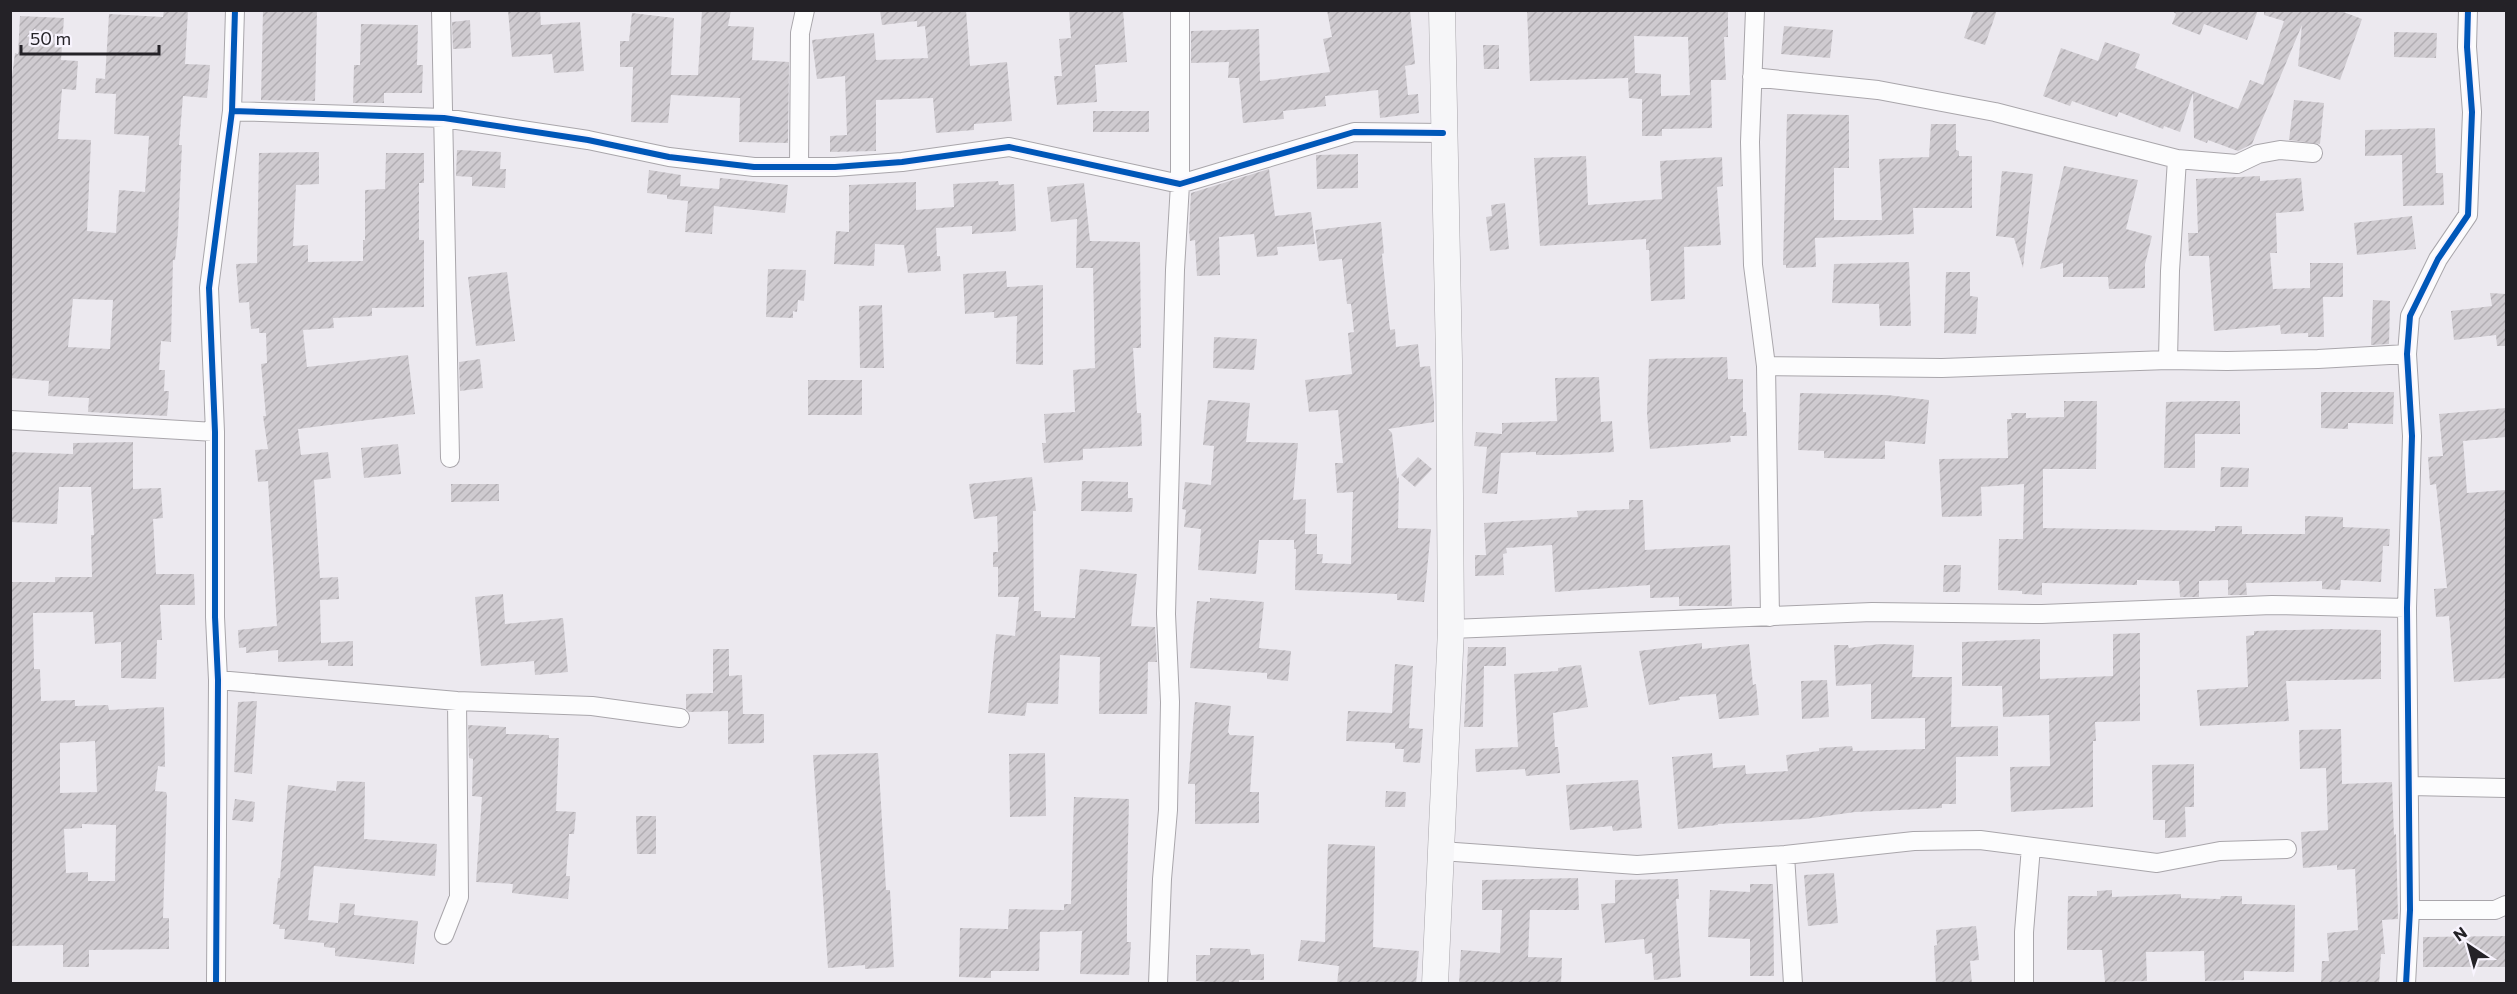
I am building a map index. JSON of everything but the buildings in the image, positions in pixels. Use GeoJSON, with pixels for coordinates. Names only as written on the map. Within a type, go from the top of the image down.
{"type":"FeatureCollection","features":[{"type":"Feature","properties":{"kind":"street"},"geometry":{"type":"LineString","coordinates":[[216,984],[218,680],[215,617],[215,432],[209,288],[232,111],[235,10]]}},
{"type":"Feature","properties":{"kind":"street"},"geometry":{"type":"LineString","coordinates":[[441,10],[450,458]]}},
{"type":"Feature","properties":{"kind":"street"},"geometry":{"type":"LineString","coordinates":[[799,167],[800,33],[805,10]]}},
{"type":"Feature","properties":{"kind":"street"},"geometry":{"type":"LineString","coordinates":[[1158,984],[1162,879],[1168,810],[1170,702],[1166,614],[1175,270],[1180,184],[1180,10]]}},
{"type":"Feature","properties":{"kind":"street"},"geometry":{"type":"LineString","coordinates":[[1434,984],[1451,629],[1449,360],[1442,10]]}},
{"type":"Feature","properties":{"kind":"street"},"geometry":{"type":"LineString","coordinates":[[1755,10],[1750,142],[1753,265],[1766,366],[1770,617]]}},
{"type":"Feature","properties":{"kind":"street"},"geometry":{"type":"LineString","coordinates":[[2406,984],[2410,910],[2407,608],[2412,436],[2407,354],[2410,316],[2438,259],[2468,215],[2472,111],[2467,47],[2468,10]]}},
{"type":"Feature","properties":{"kind":"street"},"geometry":{"type":"LineString","coordinates":[[1752,77],[1878,90],[1995,112],[2177,159],[2236,164],[2258,154],[2280,150],[2313,153]]}},
{"type":"Feature","properties":{"kind":"street"},"geometry":{"type":"LineString","coordinates":[[232,111],[444,118],[597,141],[669,157],[754,167],[902,162],[1009,147],[1180,184],[1354,132],[1443,133]]}},
{"type":"Feature","properties":{"kind":"street"},"geometry":{"type":"LineString","coordinates":[[2168,360],[2170,271],[2177,159]]}},
{"type":"Feature","properties":{"kind":"street"},"geometry":{"type":"LineString","coordinates":[[1766,366],[1954,368],[2407,354]]}},
{"type":"Feature","properties":{"kind":"street"},"geometry":{"type":"LineString","coordinates":[[10,420],[215,432]]}},
{"type":"Feature","properties":{"kind":"street"},"geometry":{"type":"LineString","coordinates":[[1451,629],[1872,612],[2042,614],[2272,605],[2407,608]]}},
{"type":"Feature","properties":{"kind":"street"},"geometry":{"type":"LineString","coordinates":[[218,680],[457,701],[592,706],[680,718]]}},
{"type":"Feature","properties":{"kind":"street"},"geometry":{"type":"LineString","coordinates":[[444,935],[459,897],[457,701]]}},
{"type":"Feature","properties":{"kind":"street"},"geometry":{"type":"LineString","coordinates":[[2410,786],[2506,789]]}},
{"type":"Feature","properties":{"kind":"street"},"geometry":{"type":"LineString","coordinates":[[1442,851],[1637,865],[1785,855],[1914,841],[1980,840],[2157,863],[2220,851],[2287,849]]}},
{"type":"Feature","properties":{"kind":"street"},"geometry":{"type":"LineString","coordinates":[[2024,984],[2024,932],[2031,847]]}},
{"type":"Feature","properties":{"kind":"street"},"geometry":{"type":"LineString","coordinates":[[1785,855],[1793,984]]}},
{"type":"Feature","properties":{"kind":"street"},"geometry":{"type":"LineString","coordinates":[[2410,910],[2495,910],[2506,905]]}},
{"type":"Feature","properties":{"kind":"cycle path"},"geometry":{"type":"LineString","coordinates":[[216,984],[218,680],[215,617],[215,432],[209,288],[232,111],[235,10]]}},
{"type":"Feature","properties":{"kind":"cycle path"},"geometry":{"type":"LineString","coordinates":[[2406,984],[2410,910],[2407,608],[2412,436],[2407,354],[2410,316],[2438,259],[2468,215],[2472,112],[2467,47],[2468,10]]}},
{"type":"Feature","properties":{"kind":"cycle path"},"geometry":{"type":"LineString","coordinates":[[232,111],[444,118],[588,140],[669,157],[754,167],[835,167],[902,162],[1009,147],[1180,184],[1354,132],[1443,133]]}}]}
